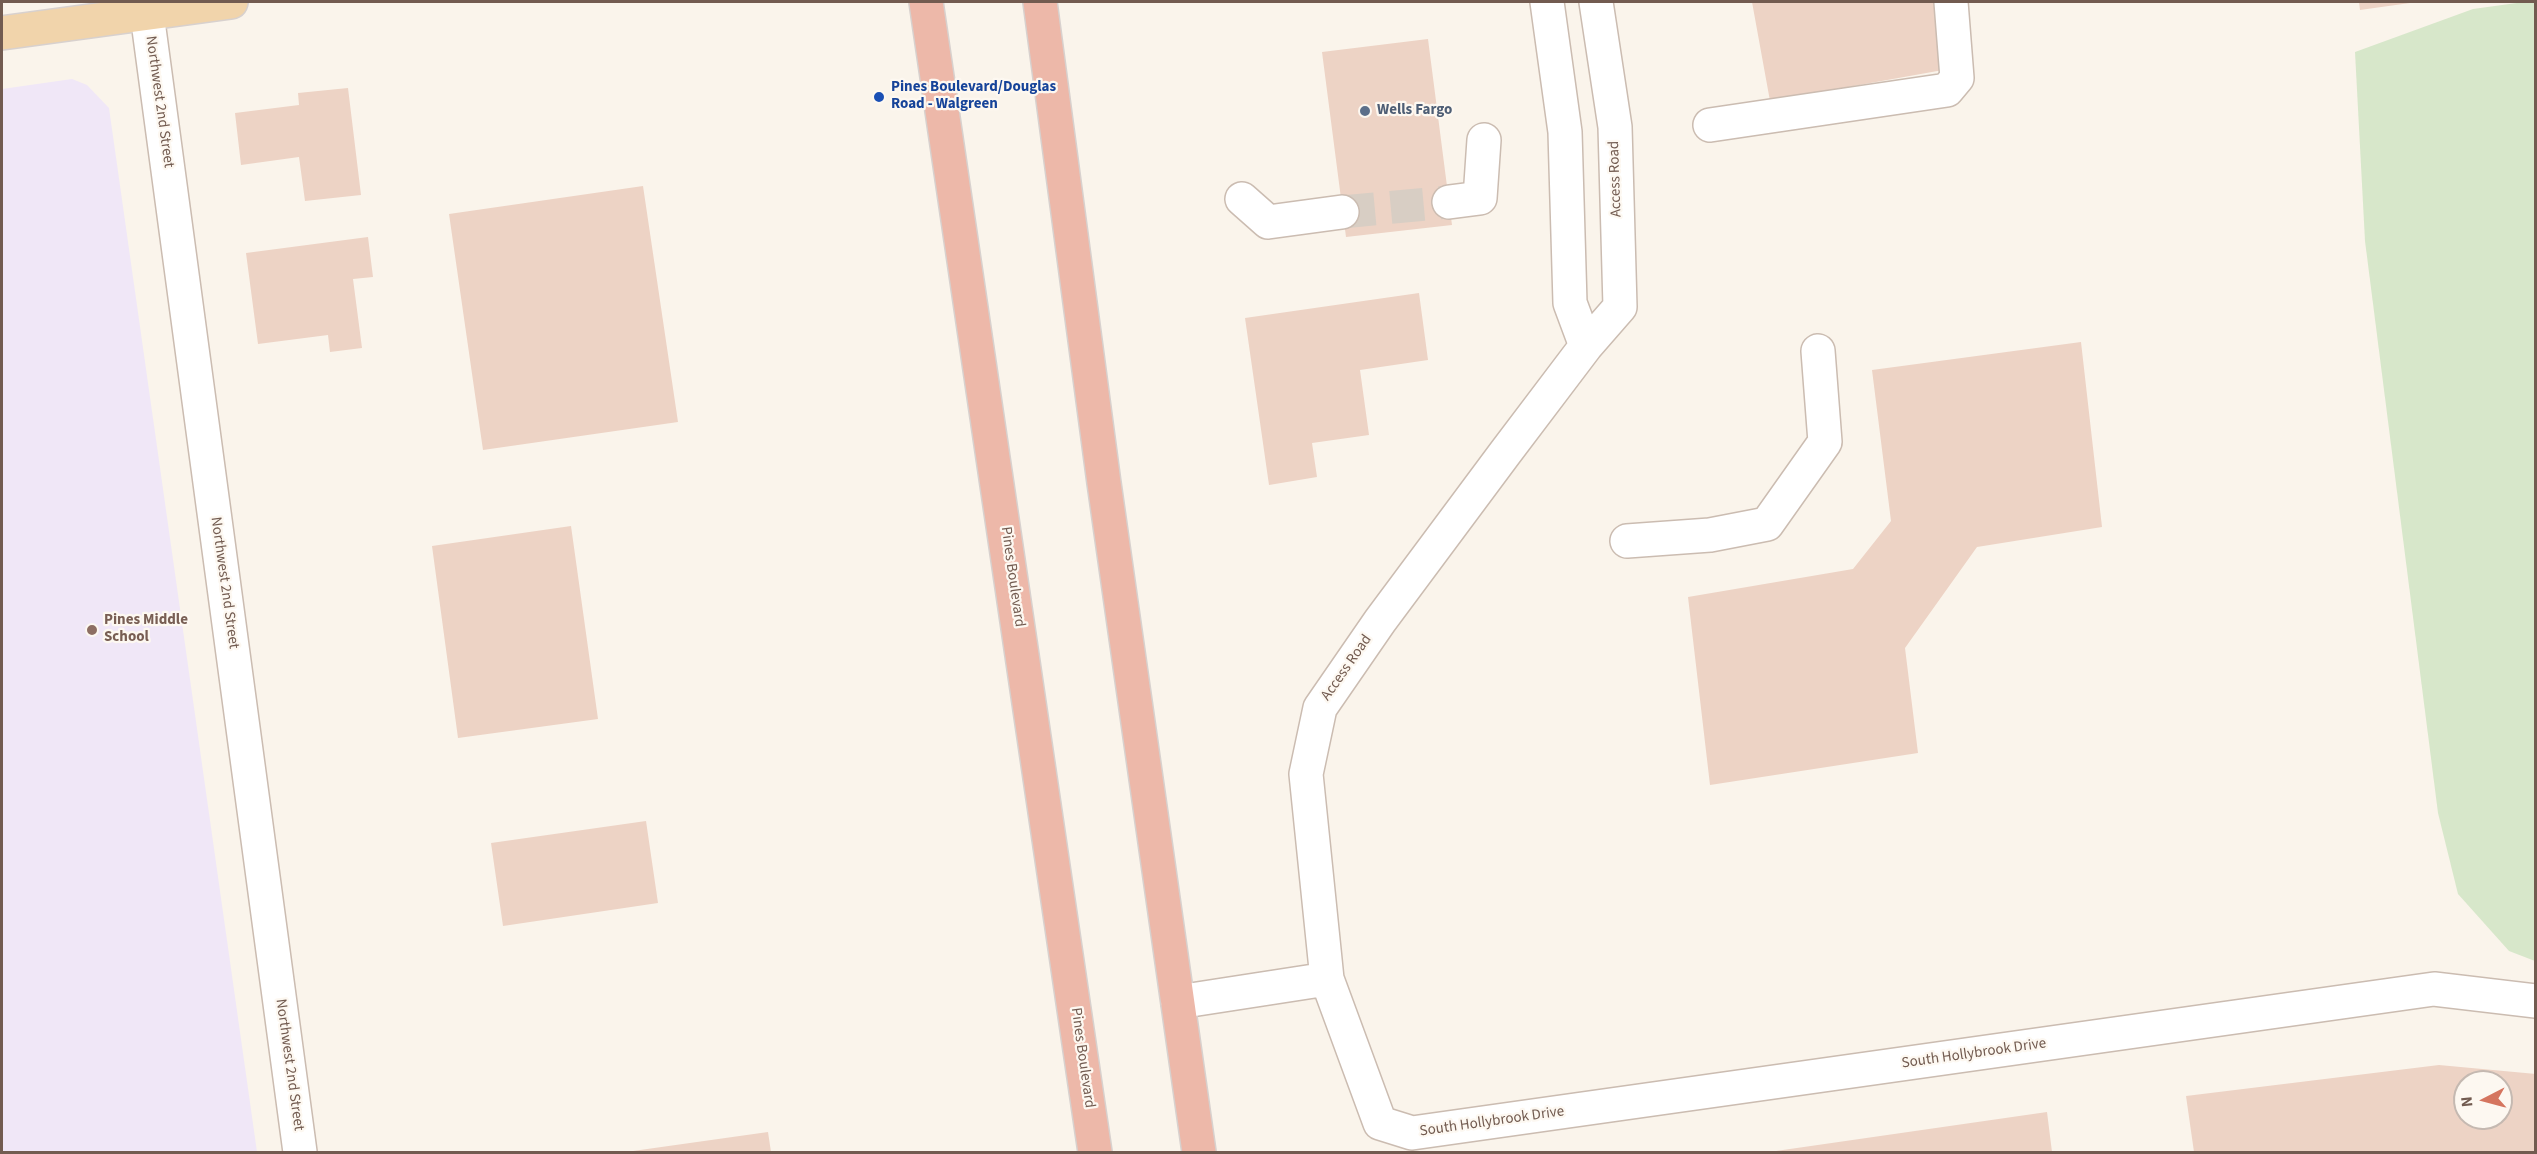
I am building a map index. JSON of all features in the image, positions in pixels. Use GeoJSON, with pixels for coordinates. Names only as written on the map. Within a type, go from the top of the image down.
{"type":"FeatureCollection","features":[{"type":"Feature","properties":{"kind":"highway","name":"Pines Boulevard"},"geometry":{"type":"LineString","coordinates":[[926,2],[1095,1152]]}},
{"type":"Feature","properties":{"kind":"highway"},"geometry":{"type":"LineString","coordinates":[[1040,2],[1103,472],[1199,1152]]}},
{"type":"Feature","properties":{"kind":"main road"},"geometry":{"type":"LineString","coordinates":[[2,33],[231,2]]}},
{"type":"Feature","properties":{"kind":"street"},"geometry":{"type":"LineString","coordinates":[[1547,2],[1565,132],[1570,303],[1586,346]]}},
{"type":"Feature","properties":{"kind":"street","name":"Access Road"},"geometry":{"type":"LineString","coordinates":[[1410,1143],[1380,1123],[1328,979],[1306,774],[1320,708],[1380,621],[1586,346],[1620,307],[1615,127],[1596,2]]}},
{"type":"Feature","properties":{"kind":"street"},"geometry":{"type":"LineString","coordinates":[[1710,125],[1947,90],[1957,78],[1951,2]]}},
{"type":"Feature","properties":{"kind":"street","name":"Northwest 2nd Street"},"geometry":{"type":"LineString","coordinates":[[147,14],[300,1152]]}},
{"type":"Feature","properties":{"kind":"street"},"geometry":{"type":"LineString","coordinates":[[1565,132],[1615,127]]}},
{"type":"Feature","properties":{"kind":"street"},"geometry":{"type":"LineString","coordinates":[[1449,202],[1480,198],[1484,140]]}},
{"type":"Feature","properties":{"kind":"street"},"geometry":{"type":"LineString","coordinates":[[1242,199],[1268,222],[1342,212]]}},
{"type":"Feature","properties":{"kind":"street"},"geometry":{"type":"LineString","coordinates":[[1627,541],[1710,535],[1767,524],[1825,442],[1818,351]]}},
{"type":"Feature","properties":{"kind":"street"},"geometry":{"type":"LineString","coordinates":[[1178,1002],[1328,979]]}},
{"type":"Feature","properties":{"kind":"street","name":"South Hollybrook Drive"},"geometry":{"type":"LineString","coordinates":[[1410,1143],[2434,989],[2535,1001]]}},
{"type":"Feature","properties":{"kind":"shaded area","name":"Pines Middle School"},"geometry":{"type":"Polygon","coordinates":[[[72,79],[87,85],[109,108],[257,1152],[2,1152],[2,89],[72,79]]]}},
{"type":"Feature","properties":{"kind":"green space"},"geometry":{"type":"Polygon","coordinates":[[[2536,2],[2535,961],[2509,951],[2458,894],[2438,813],[2365,241],[2355,52],[2473,9],[2536,2]]]}},
{"type":"Feature","properties":{"kind":"building"},"geometry":{"type":"Polygon","coordinates":[[[1752,2],[1934,2],[1943,70],[1770,101],[1752,2]]]}},
{"type":"Feature","properties":{"kind":"building"},"geometry":{"type":"Polygon","coordinates":[[[2359,2],[2410,2],[2410,3],[2360,10],[2359,2]]]}},
{"type":"Feature","properties":{"kind":"building"},"geometry":{"type":"Polygon","coordinates":[[[1428,39],[1452,225],[1346,237],[1322,52],[1428,39]]]}},
{"type":"Feature","properties":{"kind":"building"},"geometry":{"type":"Polygon","coordinates":[[[348,88],[361,195],[305,201],[299,157],[241,165],[235,113],[299,105],[298,93],[348,88]]]}},
{"type":"Feature","properties":{"kind":"building"},"geometry":{"type":"Polygon","coordinates":[[[643,186],[678,422],[483,450],[449,214],[643,186]]]}},
{"type":"Feature","properties":{"kind":"building"},"geometry":{"type":"Polygon","coordinates":[[[368,237],[373,277],[353,279],[362,348],[330,352],[328,335],[258,344],[246,253],[368,237]]]}},
{"type":"Feature","properties":{"kind":"building"},"geometry":{"type":"Polygon","coordinates":[[[1419,293],[1428,360],[1360,370],[1369,435],[1312,443],[1317,477],[1269,485],[1245,318],[1419,293]]]}},
{"type":"Feature","properties":{"kind":"building"},"geometry":{"type":"Polygon","coordinates":[[[2081,342],[2102,527],[1977,547],[1905,648],[1918,753],[1710,785],[1688,597],[1853,569],[1891,521],[1872,370],[2081,342]]]}},
{"type":"Feature","properties":{"kind":"building"},"geometry":{"type":"Polygon","coordinates":[[[571,526],[598,719],[458,738],[432,546],[571,526]]]}},
{"type":"Feature","properties":{"kind":"building"},"geometry":{"type":"Polygon","coordinates":[[[646,821],[658,903],[503,926],[491,843],[646,821]]]}},
{"type":"Feature","properties":{"kind":"building"},"geometry":{"type":"Polygon","coordinates":[[[2439,1065],[2493,1070],[2453,1070],[2453,1130],[2513,1130],[2513,1072],[2536,1074],[2536,1152],[2194,1152],[2186,1096],[2439,1065]]]}},
{"type":"Feature","properties":{"kind":"building"},"geometry":{"type":"Polygon","coordinates":[[[2047,1112],[2052,1152],[1776,1151],[2047,1112]]]}},
{"type":"Feature","properties":{"kind":"building"},"geometry":{"type":"Polygon","coordinates":[[[768,1132],[771,1152],[633,1152],[633,1151],[768,1132]]]}},
{"type":"Feature","properties":{"kind":"tunnel"},"geometry":{"type":"LineString","coordinates":[[1342,212],[1449,202]]}},
{"type":"Feature","properties":{"kind":"place","name":"Pines Boulevard/Douglas Road - Walgreen"},"geometry":{"type":"Point","coordinates":[879,97]}},
{"type":"Feature","properties":{"kind":"place","name":"Wells Fargo"},"geometry":{"type":"Point","coordinates":[1365,111]}},
{"type":"Feature","properties":{"kind":"place","name":"Pines Middle School"},"geometry":{"type":"Point","coordinates":[92,630]}}]}
